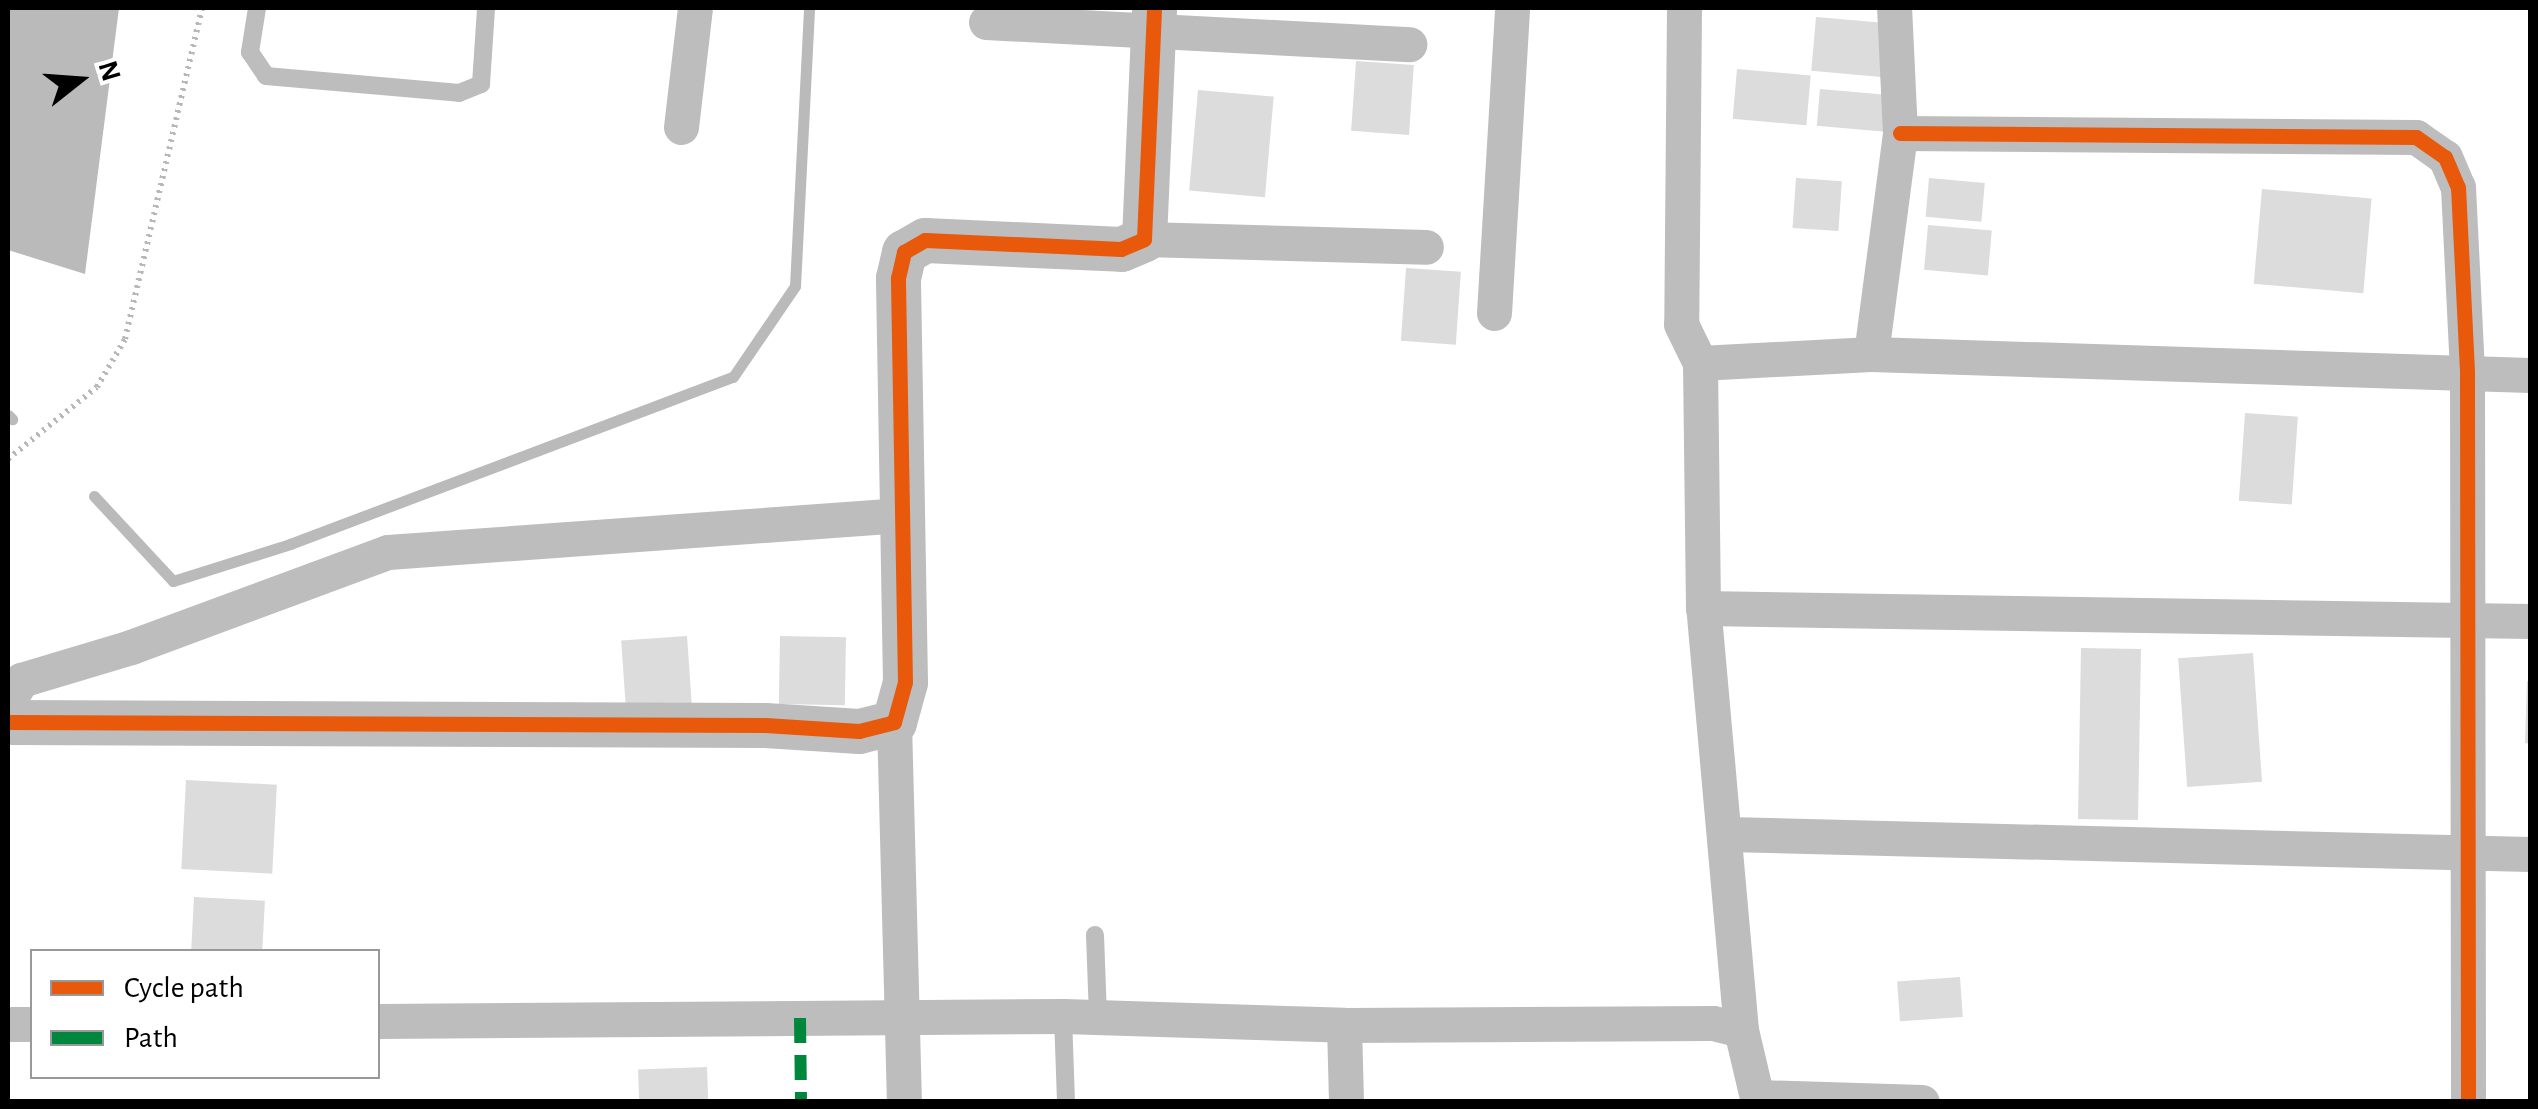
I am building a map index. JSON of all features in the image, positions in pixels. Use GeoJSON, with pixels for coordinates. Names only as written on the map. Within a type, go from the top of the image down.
{"type":"FeatureCollection","features":[{"type":"Feature","properties":{"kind":"street"},"geometry":{"type":"LineString","coordinates":[[682,127],[695,8]]}},
{"type":"Feature","properties":{"kind":"street"},"geometry":{"type":"LineString","coordinates":[[1494,313],[1512,8]]}},
{"type":"Feature","properties":{"kind":"street"},"geometry":{"type":"LineString","coordinates":[[1684,8],[1682,324],[1700,363],[1703,608],[1727,834],[1741,1030],[1758,1100],[1922,1102]]}},
{"type":"Feature","properties":{"kind":"street"},"geometry":{"type":"LineString","coordinates":[[1872,354],[1900,133],[1894,8]]}},
{"type":"Feature","properties":{"kind":"street"},"geometry":{"type":"LineString","coordinates":[[986,22],[1154,17],[1409,44]]}},
{"type":"Feature","properties":{"kind":"street"},"geometry":{"type":"LineString","coordinates":[[1144,240],[1154,17]]}},
{"type":"Feature","properties":{"kind":"street"},"geometry":{"type":"LineString","coordinates":[[1900,133],[2416,137],[2445,157],[2458,187],[2466,372],[2468,1102]]}},
{"type":"Feature","properties":{"kind":"street"},"geometry":{"type":"LineString","coordinates":[[904,1102],[894,722],[905,682],[898,278],[904,252],[926,240],[1121,248],[1144,240],[1426,247]]}},
{"type":"Feature","properties":{"kind":"street"},"geometry":{"type":"LineString","coordinates":[[1700,363],[1872,354],[2530,374]]}},
{"type":"Feature","properties":{"kind":"street"},"geometry":{"type":"LineString","coordinates":[[8,702],[21,680],[131,647],[388,552],[902,515]]}},
{"type":"Feature","properties":{"kind":"street"},"geometry":{"type":"LineString","coordinates":[[1703,608],[2530,621]]}},
{"type":"Feature","properties":{"kind":"street"},"geometry":{"type":"LineString","coordinates":[[8,722],[745,724],[859,731],[894,722]]}},
{"type":"Feature","properties":{"kind":"street"},"geometry":{"type":"LineString","coordinates":[[1727,834],[2530,854]]}},
{"type":"Feature","properties":{"kind":"street"},"geometry":{"type":"LineString","coordinates":[[380,1022],[1098,1016],[1344,1025],[1713,1023],[1741,1030]]}},
{"type":"Feature","properties":{"kind":"street"},"geometry":{"type":"LineString","coordinates":[[1344,1025],[1346,1102]]}},
{"type":"Feature","properties":{"kind":"lane"},"geometry":{"type":"LineString","coordinates":[[257,8],[250,52],[266,76],[459,93],[481,84],[486,8]]}},
{"type":"Feature","properties":{"kind":"lane"},"geometry":{"type":"LineString","coordinates":[[1095,935],[1098,1016]]}},
{"type":"Feature","properties":{"kind":"lane"},"geometry":{"type":"LineString","coordinates":[[1063,1016],[1066,1102]]}},
{"type":"Feature","properties":{"kind":"path"},"geometry":{"type":"LineString","coordinates":[[8,459],[97,387],[125,339],[202,8]]}},
{"type":"Feature","properties":{"kind":"shaded area"},"geometry":{"type":"Polygon","coordinates":[[[8,8],[119,8],[85,274],[8,250],[8,8]]]}},
{"type":"Feature","properties":{"kind":"building"},"geometry":{"type":"Polygon","coordinates":[[[1816,17],[1886,23],[1881,77],[1811,71],[1816,17]]]}},
{"type":"Feature","properties":{"kind":"building"},"geometry":{"type":"Polygon","coordinates":[[[1356,61],[1414,65],[1409,135],[1351,131],[1356,61]]]}},
{"type":"Feature","properties":{"kind":"building"},"geometry":{"type":"Polygon","coordinates":[[[1737,69],[1811,75],[1806,125],[1733,119],[1737,69]]]}},
{"type":"Feature","properties":{"kind":"building"},"geometry":{"type":"Polygon","coordinates":[[[1820,89],[1889,95],[1886,132],[1817,126],[1820,89]]]}},
{"type":"Feature","properties":{"kind":"building"},"geometry":{"type":"Polygon","coordinates":[[[1198,90],[1274,97],[1265,197],[1189,191],[1198,90]]]}},
{"type":"Feature","properties":{"kind":"building"},"geometry":{"type":"Polygon","coordinates":[[[1796,178],[1842,181],[1838,231],[1793,228],[1796,178]]]}},
{"type":"Feature","properties":{"kind":"building"},"geometry":{"type":"Polygon","coordinates":[[[1929,178],[1985,183],[1981,222],[1926,217],[1929,178]]]}},
{"type":"Feature","properties":{"kind":"building"},"geometry":{"type":"Polygon","coordinates":[[[2262,189],[2372,199],[2363,293],[2254,284],[2262,189]]]}},
{"type":"Feature","properties":{"kind":"building"},"geometry":{"type":"Polygon","coordinates":[[[1928,225],[1992,231],[1988,275],[1924,270],[1928,225]]]}},
{"type":"Feature","properties":{"kind":"building"},"geometry":{"type":"Polygon","coordinates":[[[1406,268],[1461,272],[1456,345],[1401,341],[1406,268]]]}},
{"type":"Feature","properties":{"kind":"building"},"geometry":{"type":"Polygon","coordinates":[[[2245,413],[2298,417],[2292,504],[2239,501],[2245,413]]]}},
{"type":"Feature","properties":{"kind":"building"},"geometry":{"type":"Polygon","coordinates":[[[687,636],[692,709],[626,713],[621,641],[687,636]]]}},
{"type":"Feature","properties":{"kind":"building"},"geometry":{"type":"Polygon","coordinates":[[[780,636],[846,637],[845,705],[779,704],[780,636]]]}},
{"type":"Feature","properties":{"kind":"building"},"geometry":{"type":"Polygon","coordinates":[[[2081,648],[2141,649],[2138,820],[2078,819],[2081,648]]]}},
{"type":"Feature","properties":{"kind":"building"},"geometry":{"type":"Polygon","coordinates":[[[2253,653],[2262,782],[2187,787],[2178,658],[2253,653]]]}},
{"type":"Feature","properties":{"kind":"building"},"geometry":{"type":"Polygon","coordinates":[[[2530,681],[2530,744],[2525,743],[2530,681]]]}},
{"type":"Feature","properties":{"kind":"building"},"geometry":{"type":"Polygon","coordinates":[[[186,780],[277,785],[272,874],[181,869],[186,780]]]}},
{"type":"Feature","properties":{"kind":"building"},"geometry":{"type":"Polygon","coordinates":[[[194,897],[265,901],[262,949],[191,949],[194,897]]]}},
{"type":"Feature","properties":{"kind":"building"},"geometry":{"type":"Polygon","coordinates":[[[1960,977],[1963,1017],[1900,1021],[1897,981],[1960,977]]]}},
{"type":"Feature","properties":{"kind":"building"},"geometry":{"type":"Polygon","coordinates":[[[707,1067],[708,1102],[639,1102],[638,1069],[707,1067]]]}},
{"type":"Feature","properties":{"kind":"waterway"},"geometry":{"type":"LineString","coordinates":[[94,496],[173,581],[290,544],[733,377],[795,286],[809,8]]}},
{"type":"Feature","properties":{"kind":"waterway"},"geometry":{"type":"LineString","coordinates":[[8,415],[12,419]]}},
{"type":"Feature","properties":{"kind":"marked path"},"geometry":{"type":"LineString","coordinates":[[800,1018],[801,1102]]}},
{"type":"Feature","properties":{"kind":"cycle path"},"geometry":{"type":"LineString","coordinates":[[8,722],[765,725],[859,731],[894,722],[905,682],[898,278],[904,252],[925,240],[1121,249],[1144,239],[1154,8]]}},
{"type":"Feature","properties":{"kind":"cycle path"},"geometry":{"type":"LineString","coordinates":[[1900,133],[2416,137],[2445,157],[2458,187],[2467,373],[2468,1102]]}}]}
